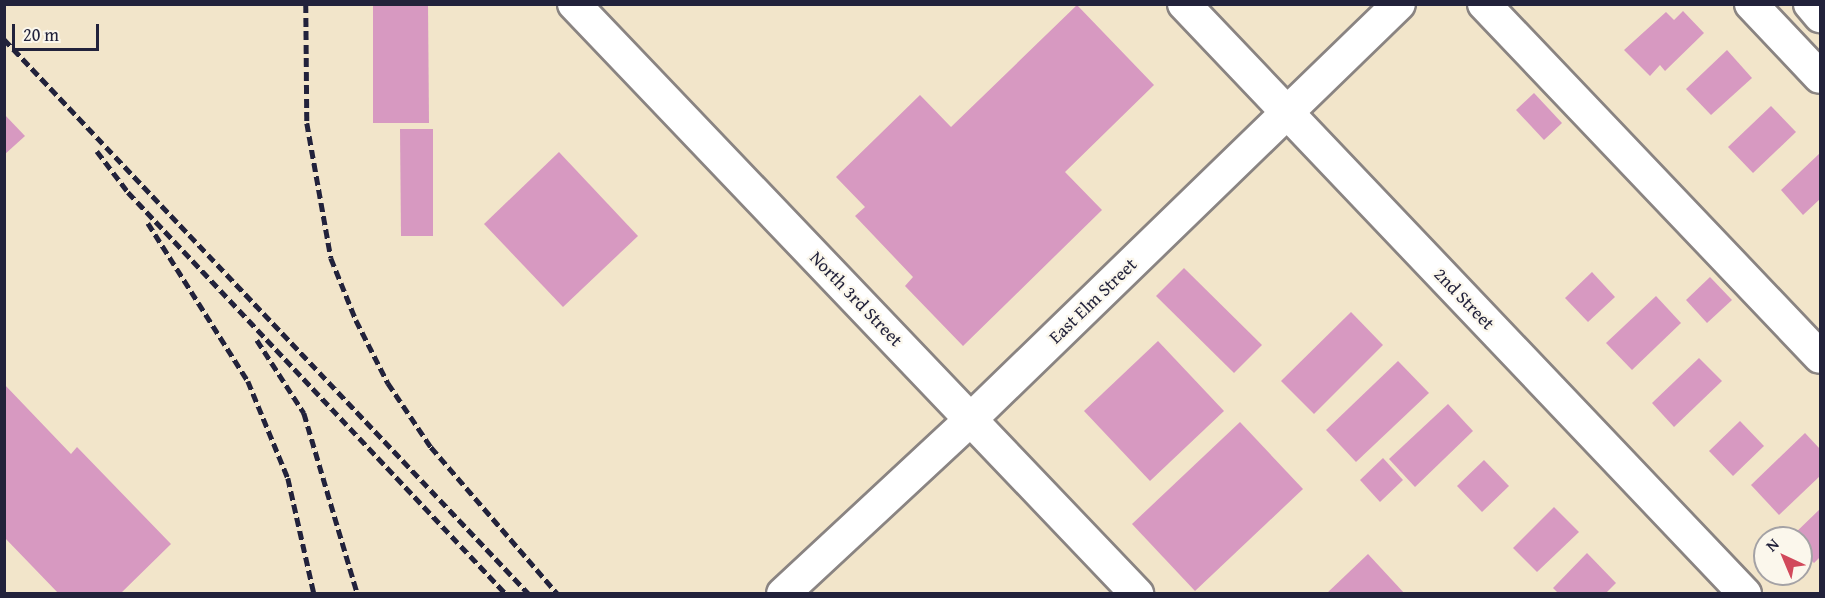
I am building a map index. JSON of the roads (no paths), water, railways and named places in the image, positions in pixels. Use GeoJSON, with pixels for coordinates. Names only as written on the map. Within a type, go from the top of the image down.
{"type":"FeatureCollection","features":[{"type":"Feature","properties":{"kind":"street","name":"North 3rd Street"},"geometry":{"type":"LineString","coordinates":[[574,4],[1137,594]]}},
{"type":"Feature","properties":{"kind":"street","name":"2nd Street"},"geometry":{"type":"LineString","coordinates":[[1184,4],[1745,594]]}},
{"type":"Feature","properties":{"kind":"street","name":"East Elm Street"},"geometry":{"type":"LineString","coordinates":[[783,594],[970,419],[1288,114],[1399,4]]}},
{"type":"Feature","properties":{"kind":"street"},"geometry":{"type":"LineString","coordinates":[[1485,4],[1821,357]]}},
{"type":"Feature","properties":{"kind":"street"},"geometry":{"type":"LineString","coordinates":[[1809,4],[1821,16]]}},
{"type":"Feature","properties":{"kind":"street"},"geometry":{"type":"LineString","coordinates":[[1754,6],[1821,77]]}},
{"type":"Feature","properties":{"kind":"railway"},"geometry":{"type":"LineString","coordinates":[[306,4],[307,123],[331,258],[356,320],[388,383],[431,447],[558,594]]}},
{"type":"Feature","properties":{"kind":"railway"},"geometry":{"type":"LineString","coordinates":[[4,39],[529,594]]}},
{"type":"Feature","properties":{"kind":"railway"},"geometry":{"type":"LineString","coordinates":[[97,151],[128,192],[506,594]]}},
{"type":"Feature","properties":{"kind":"railway"},"geometry":{"type":"LineString","coordinates":[[148,223],[248,381],[288,478],[314,593]]}},
{"type":"Feature","properties":{"kind":"railway"},"geometry":{"type":"LineString","coordinates":[[257,340],[304,413],[357,592]]}}]}
